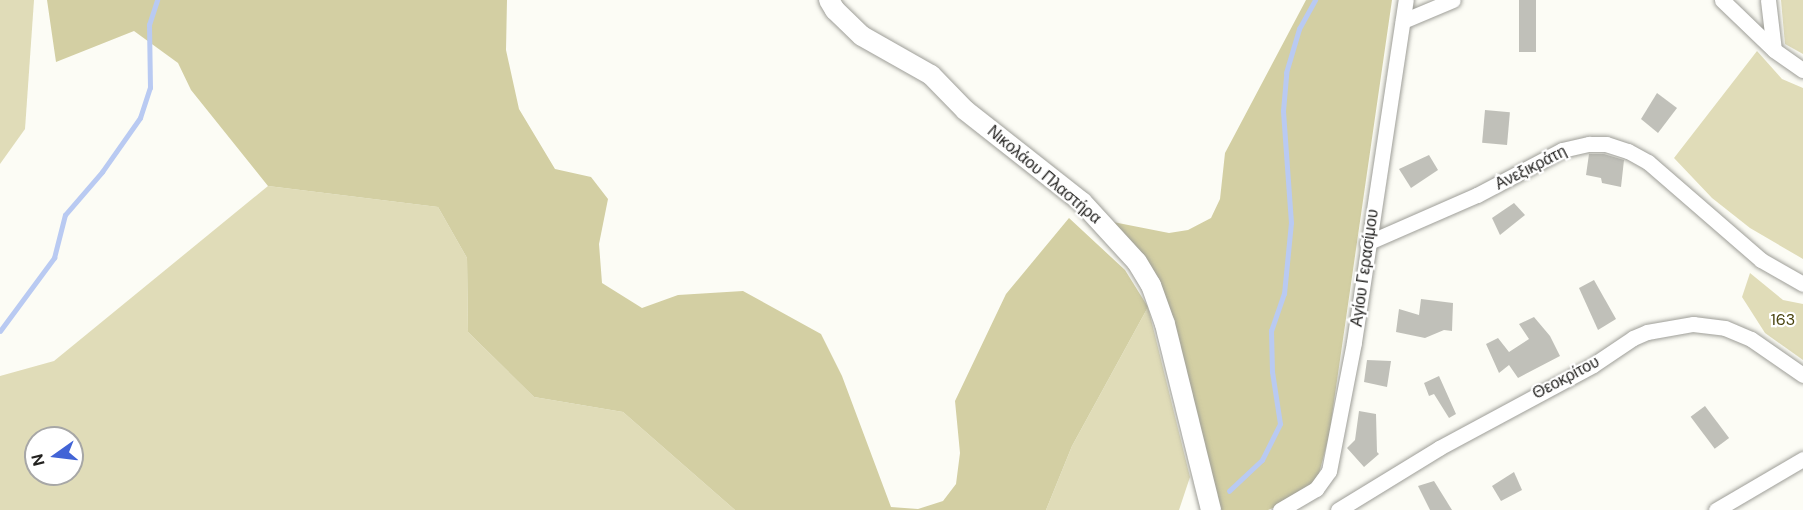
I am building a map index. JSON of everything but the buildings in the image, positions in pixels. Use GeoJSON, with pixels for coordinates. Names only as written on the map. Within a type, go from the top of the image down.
{"type":"FeatureCollection","features":[{"type":"Feature","properties":{"kind":"street","name":"Νικολάου Πλαστήρα"},"geometry":{"type":"LineString","coordinates":[[829,0],[835,10],[862,36],[931,75],[965,110],[1082,202],[1137,262],[1151,285],[1165,324],[1210,510]]}},
{"type":"Feature","properties":{"kind":"street","name":"Αγίου Γερασίμου"},"geometry":{"type":"LineString","coordinates":[[1280,510],[1316,489],[1329,471],[1354,342],[1367,243],[1390,121],[1406,0]]}},
{"type":"Feature","properties":{"kind":"street"},"geometry":{"type":"LineString","coordinates":[[1403,21],[1453,0]]}},
{"type":"Feature","properties":{"kind":"street"},"geometry":{"type":"LineString","coordinates":[[1768,0],[1774,50]]}},
{"type":"Feature","properties":{"kind":"street"},"geometry":{"type":"LineString","coordinates":[[1727,1],[1774,50],[1803,70]]}},
{"type":"Feature","properties":{"kind":"street","name":"Ανεξικράτη"},"geometry":{"type":"LineString","coordinates":[[1367,243],[1477,195],[1562,150],[1589,144],[1606,144],[1628,151],[1648,162],[1761,260],[1803,284]]}},
{"type":"Feature","properties":{"kind":"street","name":"Θεοκρίτου"},"geometry":{"type":"LineString","coordinates":[[1338,510],[1439,448],[1593,365],[1633,338],[1647,332],[1693,324],[1725,328],[1751,339],[1803,375]]}},
{"type":"Feature","properties":{"kind":"street"},"geometry":{"type":"LineString","coordinates":[[1716,510],[1803,459]]}},
{"type":"Feature","properties":{"kind":"green space"},"geometry":{"type":"Polygon","coordinates":[[[0,0],[34,0],[25,129],[0,164],[0,0]]]}},
{"type":"Feature","properties":{"kind":"green space"},"geometry":{"type":"Polygon","coordinates":[[[1781,0],[1803,0],[1803,54],[1785,44],[1781,0]]]}},
{"type":"Feature","properties":{"kind":"green space"},"geometry":{"type":"Polygon","coordinates":[[[1757,51],[1782,79],[1803,88],[1803,259],[1750,228],[1712,198],[1674,158],[1757,51]]]}},
{"type":"Feature","properties":{"kind":"green space"},"geometry":{"type":"Polygon","coordinates":[[[268,186],[438,207],[467,258],[468,332],[534,397],[623,412],[735,510],[0,510],[0,376],[54,361],[268,186]]]}},
{"type":"Feature","properties":{"kind":"green space","name":"163"},"geometry":{"type":"Polygon","coordinates":[[[1750,273],[1783,300],[1803,304],[1803,360],[1765,333],[1742,297],[1750,273]]]}},
{"type":"Feature","properties":{"kind":"green space"},"geometry":{"type":"Polygon","coordinates":[[[1148,307],[1190,477],[1179,510],[1046,510],[1072,446],[1148,307]]]}},
{"type":"Feature","properties":{"kind":"shaded area"},"geometry":{"type":"Polygon","coordinates":[[[47,0],[507,0],[506,50],[519,109],[555,169],[591,177],[608,199],[599,244],[602,283],[642,308],[678,295],[743,291],[821,334],[842,376],[891,507],[918,509],[943,501],[956,484],[960,453],[955,401],[1006,294],[1069,218],[1125,270],[1148,307],[1072,446],[1046,510],[735,510],[623,412],[534,397],[468,332],[467,258],[438,207],[268,186],[191,90],[178,63],[134,31],[56,62],[47,0]]]}},
{"type":"Feature","properties":{"kind":"shaded area"},"geometry":{"type":"Polygon","coordinates":[[[1306,0],[1392,0],[1329,436],[1317,481],[1280,505],[1268,510],[1217,510],[1159,291],[1113,222],[1169,233],[1188,230],[1211,218],[1220,199],[1225,153],[1306,0]]]}},
{"type":"Feature","properties":{"kind":"waterway"},"geometry":{"type":"LineString","coordinates":[[0,331],[54,258],[65,215],[102,172],[140,118],[150,88],[149,25],[157,0]]}},
{"type":"Feature","properties":{"kind":"waterway"},"geometry":{"type":"LineString","coordinates":[[1229,491],[1262,460],[1280,424],[1272,372],[1271,331],[1284,294],[1291,223],[1283,111],[1286,73],[1299,29],[1315,0]]}}]}
